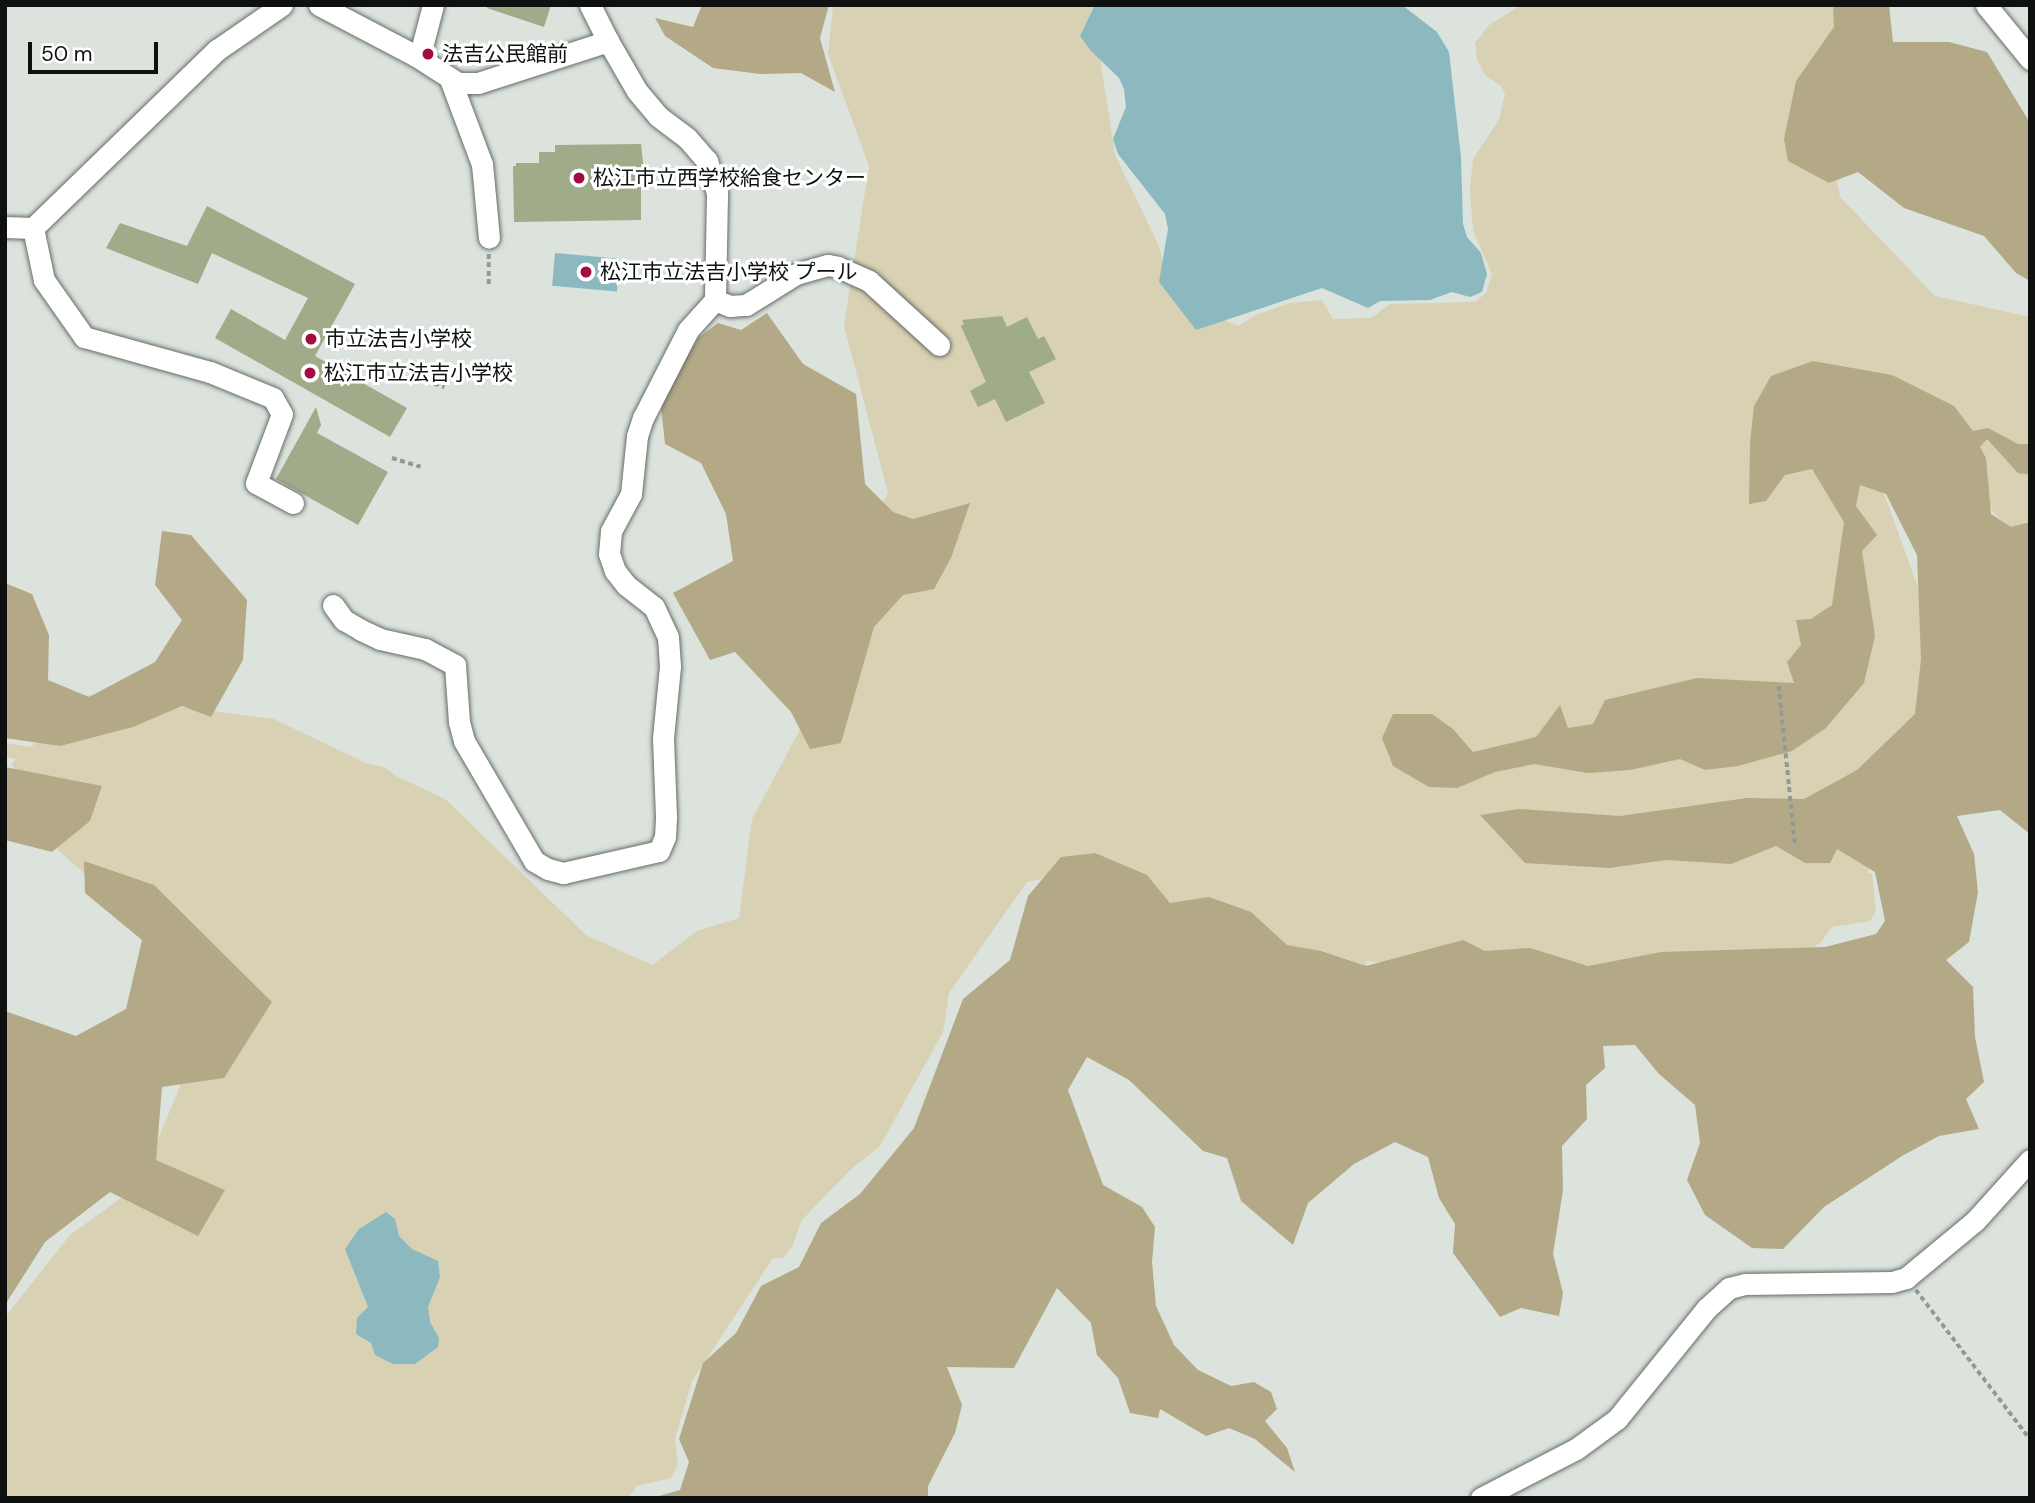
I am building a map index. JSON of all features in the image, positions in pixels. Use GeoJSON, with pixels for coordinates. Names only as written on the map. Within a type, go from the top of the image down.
{"type":"FeatureCollection","features":[{"type":"Feature","properties":{"kind":"street"},"geometry":{"type":"LineString","coordinates":[[5,227],[33,228],[217,50],[282,5]]}},
{"type":"Feature","properties":{"kind":"street"},"geometry":{"type":"LineString","coordinates":[[319,5],[416,56],[458,83],[478,83],[608,41]]}},
{"type":"Feature","properties":{"kind":"street"},"geometry":{"type":"LineString","coordinates":[[416,56],[422,47],[433,5]]}},
{"type":"Feature","properties":{"kind":"street"},"geometry":{"type":"LineString","coordinates":[[333,605],[344,620],[361,630],[380,639],[425,649],[455,665],[458,722],[464,741],[534,861],[563,873],[659,851],[665,837],[666,816],[663,738],[670,666],[668,637],[654,607],[626,585],[615,571],[609,554],[611,531],[631,494],[637,436],[643,418],[688,330],[716,300],[717,192],[707,161],[687,138],[658,116],[637,91],[590,5]]}},
{"type":"Feature","properties":{"kind":"street"},"geometry":{"type":"LineString","coordinates":[[1986,5],[2030,59]]}},
{"type":"Feature","properties":{"kind":"street"},"geometry":{"type":"LineString","coordinates":[[450,79],[482,164],[489,238]]}},
{"type":"Feature","properties":{"kind":"street"},"geometry":{"type":"LineString","coordinates":[[33,228],[44,280],[84,337],[210,372],[262,391],[273,398],[282,414],[256,483],[293,503]]}},
{"type":"Feature","properties":{"kind":"street"},"geometry":{"type":"LineString","coordinates":[[716,300],[730,306],[746,305],[796,274],[828,265],[838,267],[869,281],[939,345]]}},
{"type":"Feature","properties":{"kind":"street"},"geometry":{"type":"LineString","coordinates":[[1481,1498],[1576,1449],[1617,1419],[1707,1308],[1729,1288],[1745,1284],[1892,1282],[1906,1278],[1975,1221],[2030,1160]]}},
{"type":"Feature","properties":{"kind":"path"},"geometry":{"type":"LineString","coordinates":[[489,238],[489,287]]}},
{"type":"Feature","properties":{"kind":"path"},"geometry":{"type":"LineString","coordinates":[[418,378],[444,387]]}},
{"type":"Feature","properties":{"kind":"path"},"geometry":{"type":"LineString","coordinates":[[392,458],[421,467]]}},
{"type":"Feature","properties":{"kind":"path"},"geometry":{"type":"LineString","coordinates":[[1779,686],[1795,844]]}},
{"type":"Feature","properties":{"kind":"path"},"geometry":{"type":"LineString","coordinates":[[1906,1278],[2030,1439]]}},
{"type":"Feature","properties":{"kind":"shaded area"},"geometry":{"type":"Polygon","coordinates":[[[702,5],[829,5],[820,38],[835,92],[801,73],[760,74],[713,68],[665,36],[655,18],[693,27],[702,5]]]}},
{"type":"Feature","properties":{"kind":"shaded area"},"geometry":{"type":"Polygon","coordinates":[[[833,5],[1095,5],[1093,11],[1115,155],[1159,246],[1172,299],[1238,326],[1256,315],[1290,303],[1322,300],[1333,319],[1371,318],[1390,304],[1475,302],[1486,293],[1492,274],[1473,230],[1470,189],[1473,159],[1499,120],[1505,94],[1501,86],[1485,75],[1477,59],[1475,43],[1489,25],[1521,5],[1852,5],[1830,139],[1840,197],[1935,296],[2030,317],[2030,536],[2017,539],[1926,434],[1862,433],[1960,703],[1867,873],[1872,874],[1876,911],[1870,921],[1832,927],[1821,942],[1768,977],[1604,981],[1365,961],[1392,1014],[1090,869],[1027,882],[949,993],[943,1032],[880,1146],[850,1170],[801,1221],[793,1245],[783,1258],[773,1258],[692,1381],[675,1439],[678,1464],[671,1478],[637,1486],[628,1498],[5,1498],[5,1317],[70,1235],[139,1185],[185,1074],[241,1012],[59,851],[12,764],[16,759],[5,757],[5,743],[31,747],[88,695],[274,719],[368,764],[384,767],[398,777],[445,799],[586,935],[652,965],[697,931],[739,918],[752,819],[802,726],[833,594],[888,493],[844,326],[869,166],[828,54],[833,5]]]}},
{"type":"Feature","properties":{"kind":"shaded area"},"geometry":{"type":"Polygon","coordinates":[[[1833,5],[1889,5],[1893,42],[1949,42],[1987,52],[2030,123],[2030,281],[2016,273],[1984,236],[1904,208],[1858,172],[1829,183],[1788,161],[1784,139],[1796,81],[1834,27],[1833,5]]]}},
{"type":"Feature","properties":{"kind":"shaded area"},"geometry":{"type":"Polygon","coordinates":[[[767,313],[803,364],[856,394],[865,484],[893,512],[913,519],[970,503],[951,558],[934,589],[903,595],[874,627],[841,743],[810,749],[791,712],[735,652],[710,660],[673,593],[733,561],[726,514],[701,463],[665,444],[660,398],[698,338],[718,323],[741,330],[767,313]]]}},
{"type":"Feature","properties":{"kind":"shaded area"},"geometry":{"type":"Polygon","coordinates":[[[1813,361],[1892,375],[1954,406],[1973,431],[1988,428],[2018,444],[2030,444],[2030,475],[2018,473],[1987,439],[1980,447],[1986,458],[1991,514],[2011,527],[2030,522],[2030,834],[2000,810],[1957,816],[1974,854],[1978,892],[1969,942],[1946,960],[1973,987],[1975,1037],[1984,1082],[1966,1099],[1979,1129],[1939,1136],[1902,1156],[1824,1207],[1783,1249],[1752,1248],[1705,1215],[1687,1180],[1700,1143],[1695,1105],[1659,1074],[1635,1045],[1603,1046],[1605,1068],[1586,1085],[1587,1119],[1562,1146],[1563,1190],[1553,1254],[1563,1293],[1559,1316],[1521,1308],[1500,1317],[1453,1253],[1455,1224],[1439,1198],[1428,1157],[1395,1142],[1354,1164],[1308,1203],[1293,1245],[1241,1201],[1227,1158],[1203,1151],[1129,1080],[1087,1057],[1068,1090],[1103,1185],[1142,1207],[1155,1227],[1152,1262],[1156,1306],[1174,1345],[1198,1370],[1231,1386],[1254,1382],[1271,1392],[1277,1409],[1265,1421],[1287,1448],[1295,1472],[1255,1439],[1229,1428],[1206,1436],[1160,1409],[1158,1418],[1130,1413],[1118,1378],[1097,1355],[1091,1323],[1057,1288],[1014,1368],[947,1367],[962,1405],[955,1433],[928,1486],[928,1498],[652,1498],[680,1490],[689,1462],[679,1439],[703,1363],[736,1333],[761,1286],[799,1267],[821,1223],[860,1194],[914,1128],[963,999],[1010,960],[1028,896],[1061,857],[1095,853],[1147,875],[1170,903],[1209,897],[1251,912],[1287,945],[1321,951],[1366,966],[1463,940],[1485,951],[1530,948],[1588,966],[1661,952],[1825,947],[1876,934],[1885,921],[1875,872],[1837,849],[1830,863],[1805,863],[1776,846],[1731,864],[1666,860],[1609,868],[1525,863],[1480,815],[1519,809],[1620,816],[1747,798],[1804,799],[1857,770],[1915,714],[1921,659],[1917,555],[1886,494],[1860,485],[1856,506],[1877,535],[1862,551],[1875,636],[1864,683],[1826,728],[1792,751],[1738,766],[1705,770],[1680,759],[1630,770],[1588,773],[1534,764],[1495,772],[1457,788],[1429,787],[1393,766],[1382,738],[1393,714],[1432,714],[1453,729],[1473,752],[1536,737],[1560,705],[1568,728],[1593,724],[1605,700],[1697,678],[1794,683],[1787,662],[1801,645],[1796,620],[1811,619],[1832,605],[1844,522],[1812,469],[1785,475],[1766,501],[1749,504],[1750,443],[1754,406],[1771,376],[1813,361]]]}},
{"type":"Feature","properties":{"kind":"shaded area"},"geometry":{"type":"Polygon","coordinates":[[[162,531],[191,535],[247,600],[243,660],[211,717],[182,706],[133,727],[60,746],[5,738],[5,583],[32,594],[49,635],[48,680],[89,697],[155,662],[182,620],[155,585],[162,531]]]}},
{"type":"Feature","properties":{"kind":"shaded area"},"geometry":{"type":"Polygon","coordinates":[[[5,767],[102,786],[90,821],[52,852],[5,840],[5,767]]]}},
{"type":"Feature","properties":{"kind":"shaded area"},"geometry":{"type":"Polygon","coordinates":[[[84,861],[154,885],[272,1002],[224,1078],[162,1087],[156,1160],[225,1190],[198,1236],[110,1192],[45,1242],[5,1305],[5,1011],[76,1036],[126,1009],[142,940],[85,893],[84,861]]]}},
{"type":"Feature","properties":{"kind":"water"},"geometry":{"type":"Polygon","coordinates":[[[1095,5],[1402,5],[1437,32],[1449,52],[1461,157],[1463,224],[1467,237],[1481,253],[1487,274],[1482,292],[1470,297],[1452,292],[1430,300],[1380,301],[1368,308],[1322,288],[1196,330],[1159,282],[1168,229],[1165,214],[1118,154],[1113,139],[1126,107],[1124,89],[1119,78],[1091,51],[1080,36],[1095,5]]]}},
{"type":"Feature","properties":{"kind":"water","name":"松江市立法吉小学校 プール"},"geometry":{"type":"Polygon","coordinates":[[[555,253],[620,259],[617,292],[552,286],[555,253]]]}},
{"type":"Feature","properties":{"kind":"water"},"geometry":{"type":"Polygon","coordinates":[[[386,1212],[395,1219],[399,1236],[412,1249],[438,1261],[440,1277],[428,1307],[430,1322],[439,1338],[438,1347],[415,1364],[393,1364],[375,1355],[371,1343],[356,1334],[357,1318],[368,1307],[345,1249],[359,1229],[386,1212]]]}},
{"type":"Feature","properties":{"kind":"building"},"geometry":{"type":"Polygon","coordinates":[[[488,5],[551,5],[544,27],[487,8],[488,5]]]}},
{"type":"Feature","properties":{"kind":"building","name":"松江市立西学校給食センター"},"geometry":{"type":"Polygon","coordinates":[[[641,144],[646,189],[641,189],[641,220],[514,222],[513,166],[516,166],[516,163],[539,163],[539,152],[555,152],[555,145],[641,144]]]}},
{"type":"Feature","properties":{"kind":"building","name":"松江市立法吉小学校"},"geometry":{"type":"Polygon","coordinates":[[[207,206],[355,284],[315,356],[407,408],[390,437],[215,338],[231,309],[285,340],[308,298],[212,253],[198,284],[106,248],[120,223],[187,246],[207,206]]]}},
{"type":"Feature","properties":{"kind":"building"},"geometry":{"type":"Polygon","coordinates":[[[1002,316],[1007,327],[1027,317],[1038,339],[1044,336],[1056,359],[1029,372],[1045,403],[1006,422],[995,399],[978,407],[970,391],[986,382],[961,326],[964,324],[962,320],[1002,316]]]}},
{"type":"Feature","properties":{"kind":"building"},"geometry":{"type":"Polygon","coordinates":[[[316,407],[321,425],[317,433],[388,472],[358,525],[276,479],[316,407]]]}},
{"type":"Feature","properties":{"kind":"place","name":"法吉公民館前"},"geometry":{"type":"Point","coordinates":[428,54]}},
{"type":"Feature","properties":{"kind":"place","name":"松江市立西学校給食センター"},"geometry":{"type":"Point","coordinates":[579,178]}},
{"type":"Feature","properties":{"kind":"place","name":"松江市立法吉小学校 プール"},"geometry":{"type":"Point","coordinates":[586,272]}},
{"type":"Feature","properties":{"kind":"place","name":"市立法吉小学校"},"geometry":{"type":"Point","coordinates":[311,339]}},
{"type":"Feature","properties":{"kind":"place","name":"松江市立法吉小学校"},"geometry":{"type":"Point","coordinates":[310,373]}}]}
